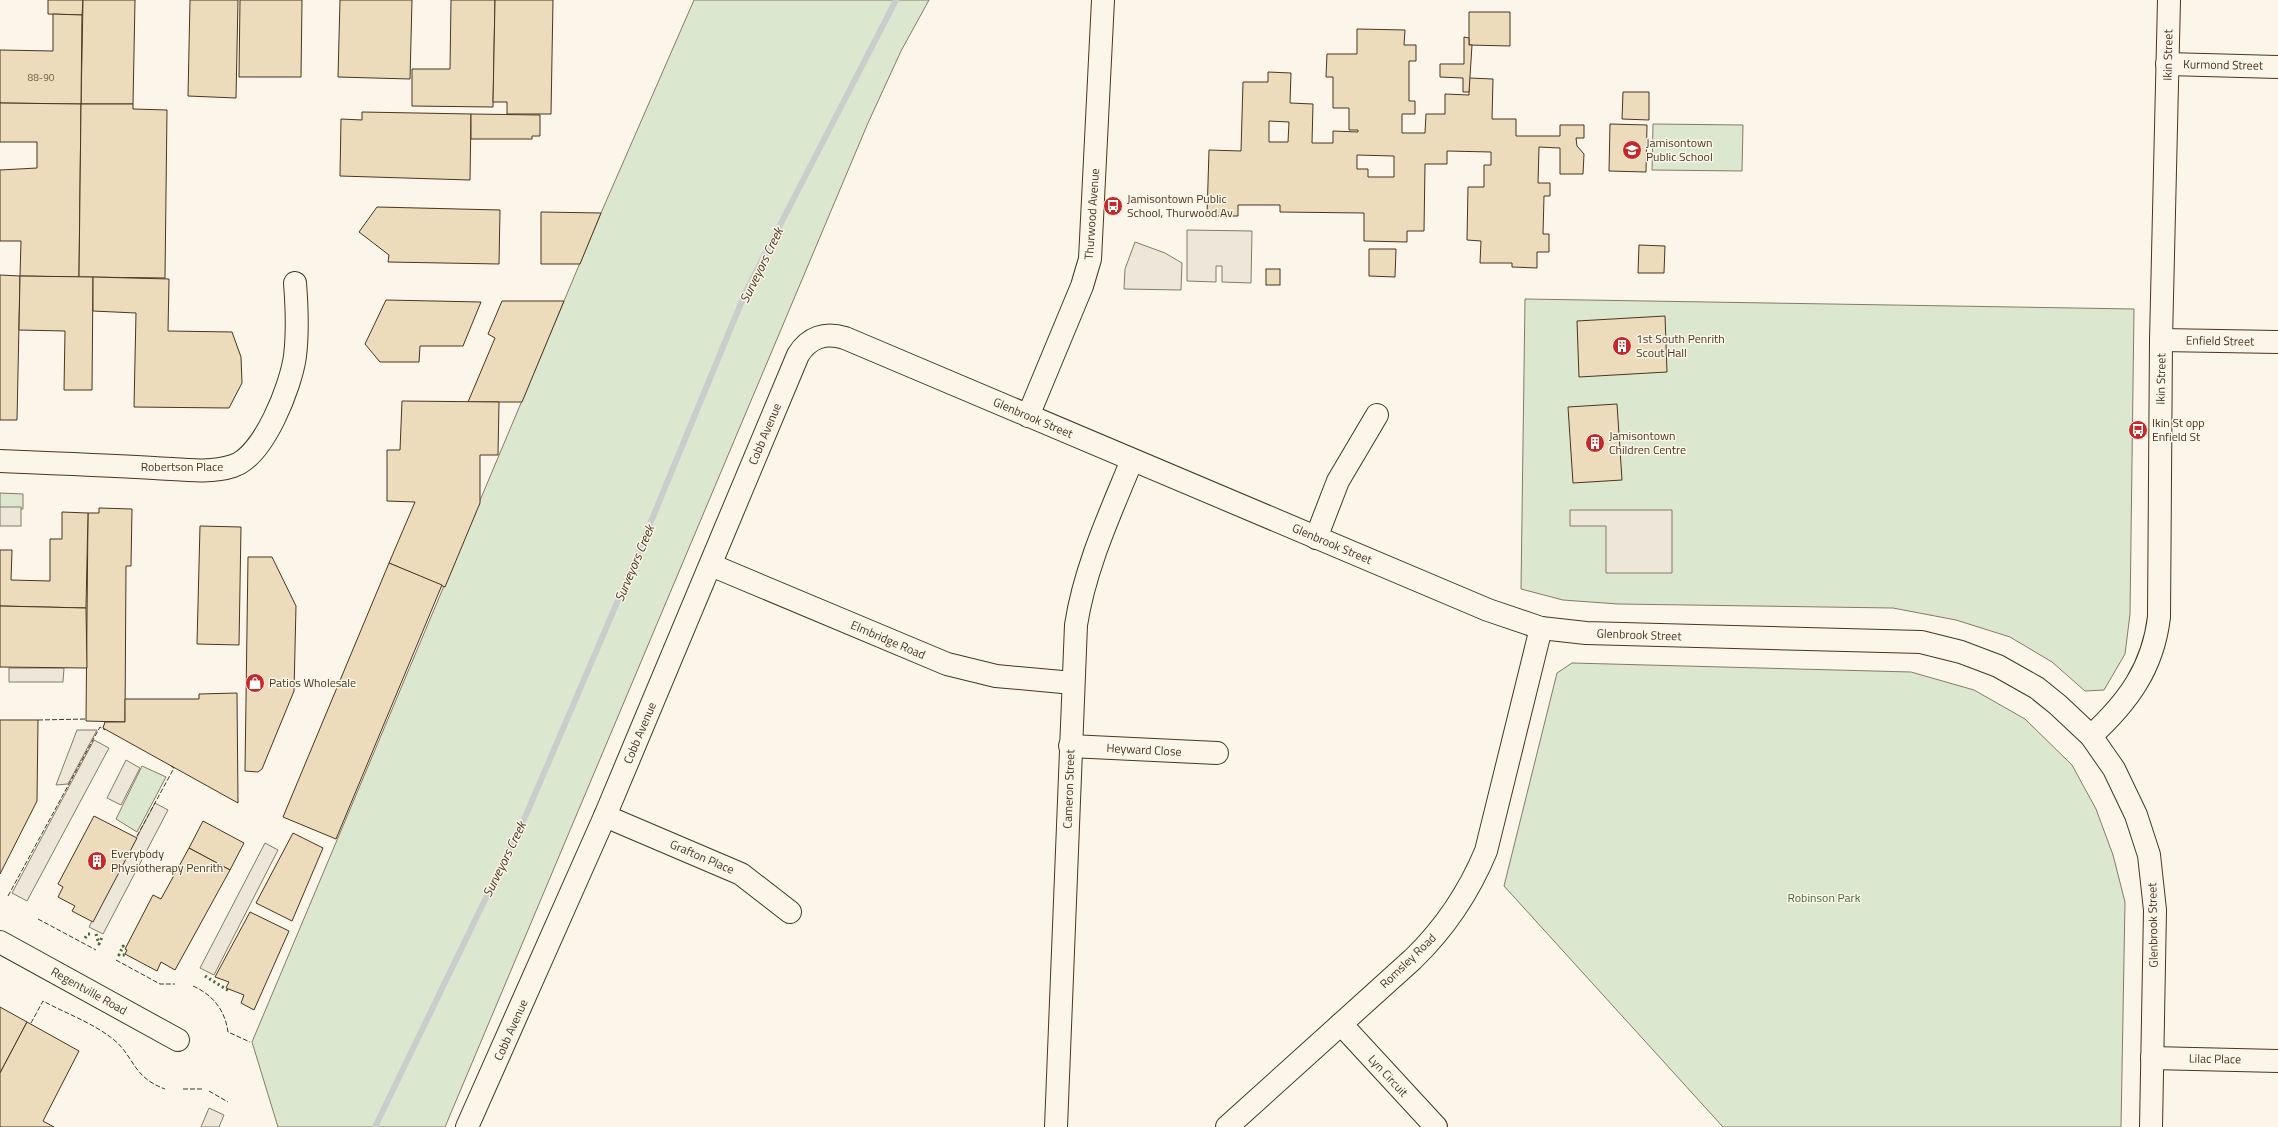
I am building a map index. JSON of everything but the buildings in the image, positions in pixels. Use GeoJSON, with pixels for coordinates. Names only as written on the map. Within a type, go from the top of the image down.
{"type":"FeatureCollection","features":[{"type":"Feature","properties":{"kind":"street","name":"Thurwood Avenue"},"geometry":{"type":"LineString","coordinates":[[1028,416],[1082,286],[1090,259],[1103,0]]}},
{"type":"Feature","properties":{"kind":"street","name":"Ikin Street"},"geometry":{"type":"LineString","coordinates":[[2092,736],[2132,693],[2147,663],[2158,626],[2161,340],[2169,0]]}},
{"type":"Feature","properties":{"kind":"street","name":"Kurmond Street"},"geometry":{"type":"LineString","coordinates":[[2168,64],[2278,67]]}},
{"type":"Feature","properties":{"kind":"street","name":"Robertson Place"},"geometry":{"type":"LineString","coordinates":[[0,461],[195,469],[234,466],[256,449],[268,431],[281,400],[295,357],[298,320],[295,283]]}},
{"type":"Feature","properties":{"kind":"street","name":"Glenbrook Street"},"geometry":{"type":"LineString","coordinates":[[812,339],[826,335],[845,338],[1488,610],[1541,628],[1586,633],[1921,642],[1961,652],[1998,666],[2017,677],[2058,705],[2092,736],[2127,793],[2143,834],[2149,855],[2155,910],[2151,1127]]}},
{"type":"Feature","properties":{"kind":"street","name":"Cobb Avenue"},"geometry":{"type":"LineString","coordinates":[[467,1127],[605,816],[711,566],[798,354],[812,339]]}},
{"type":"Feature","properties":{"kind":"street","name":"Enfield Street"},"geometry":{"type":"LineString","coordinates":[[2161,340],[2278,342]]}},
{"type":"Feature","properties":{"kind":"street"},"geometry":{"type":"LineString","coordinates":[[1316,538],[1341,474],[1378,415]]}},
{"type":"Feature","properties":{"kind":"street","name":"Cameron Street"},"geometry":{"type":"LineString","coordinates":[[1056,1127],[1076,625],[1082,589],[1093,557],[1132,460]]}},
{"type":"Feature","properties":{"kind":"street","name":"Elmbridge Road"},"geometry":{"type":"LineString","coordinates":[[711,566],[948,664],[996,676],[1073,683]]}},
{"type":"Feature","properties":{"kind":"street","name":"Romsley Road"},"geometry":{"type":"LineString","coordinates":[[1227,1127],[1426,947],[1460,902],[1478,870],[1492,831],[1541,628]]}},
{"type":"Feature","properties":{"kind":"street","name":"Heyward Close"},"geometry":{"type":"LineString","coordinates":[[1070,746],[1217,753]]}},
{"type":"Feature","properties":{"kind":"street","name":"Grafton Place"},"geometry":{"type":"LineString","coordinates":[[605,816],[741,874],[790,912]]}},
{"type":"Feature","properties":{"kind":"street","name":"Regentville Road"},"geometry":{"type":"LineString","coordinates":[[0,942],[178,1040]]}},
{"type":"Feature","properties":{"kind":"street","name":"Lyn Circuit"},"geometry":{"type":"LineString","coordinates":[[1341,1024],[1436,1127]]}},
{"type":"Feature","properties":{"kind":"street","name":"Lilac Place"},"geometry":{"type":"LineString","coordinates":[[2152,1058],[2278,1061]]}},
{"type":"Feature","properties":{"kind":"green space"},"geometry":{"type":"Polygon","coordinates":[[[694,0],[929,0],[901,51],[868,123],[445,1127],[278,1127],[252,1042],[601,213],[694,0]]]}},
{"type":"Feature","properties":{"kind":"green space"},"geometry":{"type":"Polygon","coordinates":[[[1653,124],[1743,125],[1742,171],[1652,170],[1653,124]]]}},
{"type":"Feature","properties":{"kind":"green space"},"geometry":{"type":"Polygon","coordinates":[[[1525,299],[2134,309],[2130,614],[2125,654],[2104,690],[2085,691],[2052,662],[2010,637],[1956,620],[1893,608],[1618,604],[1563,600],[1521,589],[1525,299]]]}},
{"type":"Feature","properties":{"kind":"green space"},"geometry":{"type":"Polygon","coordinates":[[[0,493],[23,494],[23,509],[0,508],[0,493]]]}},
{"type":"Feature","properties":{"kind":"green space","name":"Robinson Park"},"geometry":{"type":"Polygon","coordinates":[[[1572,663],[1911,672],[1974,690],[2025,719],[2072,765],[2096,809],[2113,855],[2125,902],[2121,1127],[1723,1127],[1504,886],[1557,673],[1572,663]]]}},
{"type":"Feature","properties":{"kind":"green space"},"geometry":{"type":"Polygon","coordinates":[[[142,766],[166,777],[137,832],[116,819],[142,766]]]}},
{"type":"Feature","properties":{"kind":"shaded area"},"geometry":{"type":"Polygon","coordinates":[[[1187,230],[1252,231],[1251,283],[1222,282],[1222,266],[1216,266],[1216,282],[1187,281],[1187,230]]]}},
{"type":"Feature","properties":{"kind":"shaded area"},"geometry":{"type":"Polygon","coordinates":[[[1135,242],[1165,253],[1182,263],[1181,290],[1124,289],[1125,269],[1135,242]]]}},
{"type":"Feature","properties":{"kind":"shaded area"},"geometry":{"type":"Polygon","coordinates":[[[0,507],[21,507],[21,526],[0,526],[0,507]]]}},
{"type":"Feature","properties":{"kind":"shaded area"},"geometry":{"type":"Polygon","coordinates":[[[1570,510],[1672,510],[1672,573],[1606,573],[1606,526],[1570,526],[1570,510]]]}},
{"type":"Feature","properties":{"kind":"shaded area"},"geometry":{"type":"Polygon","coordinates":[[[9,668],[64,668],[63,682],[9,682],[9,668]]]}},
{"type":"Feature","properties":{"kind":"shaded area"},"geometry":{"type":"Polygon","coordinates":[[[77,730],[97,730],[68,784],[56,785],[77,730]]]}},
{"type":"Feature","properties":{"kind":"shaded area"},"geometry":{"type":"Polygon","coordinates":[[[94,740],[109,748],[27,901],[12,893],[94,740]]]}},
{"type":"Feature","properties":{"kind":"shaded area"},"geometry":{"type":"Polygon","coordinates":[[[126,760],[140,768],[121,805],[107,798],[126,760]]]}},
{"type":"Feature","properties":{"kind":"shaded area"},"geometry":{"type":"Polygon","coordinates":[[[155,803],[168,810],[103,934],[89,927],[155,803]]]}},
{"type":"Feature","properties":{"kind":"shaded area"},"geometry":{"type":"Polygon","coordinates":[[[265,843],[278,850],[214,975],[200,968],[265,843]]]}},
{"type":"Feature","properties":{"kind":"shaded area"},"geometry":{"type":"Polygon","coordinates":[[[209,1108],[224,1115],[219,1127],[201,1127],[209,1108]]]}},
{"type":"Feature","properties":{"kind":"waterway","name":"Surveyors Creek"},"geometry":{"type":"LineString","coordinates":[[375,1127],[526,815],[631,570],[746,291],[896,0]]}},
{"type":"Feature","properties":{"kind":"hedge"},"geometry":{"type":"LineString","coordinates":[[85,938],[88,934],[93,934]]}},
{"type":"Feature","properties":{"kind":"hedge"},"geometry":{"type":"LineString","coordinates":[[96,934],[99,944],[102,937]]}},
{"type":"Feature","properties":{"kind":"hedge"},"geometry":{"type":"LineString","coordinates":[[124,947],[123,946],[119,955],[126,955]]}},
{"type":"Feature","properties":{"kind":"hedge"},"geometry":{"type":"LineString","coordinates":[[205,976],[229,991]]}},
{"type":"Feature","properties":{"kind":"fence"},"geometry":{"type":"LineString","coordinates":[[38,720],[86,719]]}},
{"type":"Feature","properties":{"kind":"fence"},"geometry":{"type":"LineString","coordinates":[[8,896],[100,727],[105,730]]}},
{"type":"Feature","properties":{"kind":"fence"},"geometry":{"type":"LineString","coordinates":[[137,836],[174,768],[171,766]]}},
{"type":"Feature","properties":{"kind":"fence"},"geometry":{"type":"LineString","coordinates":[[38,919],[96,950]]}},
{"type":"Feature","properties":{"kind":"fence"},"geometry":{"type":"LineString","coordinates":[[116,960],[160,984],[175,984]]}},
{"type":"Feature","properties":{"kind":"fence"},"geometry":{"type":"LineString","coordinates":[[193,986],[206,994],[217,1004],[224,1017],[228,1032],[250,1042]]}},
{"type":"Feature","properties":{"kind":"fence"},"geometry":{"type":"LineString","coordinates":[[31,1023],[43,1001],[79,1018],[113,1039],[146,1079],[165,1089]]}},
{"type":"Feature","properties":{"kind":"fence"},"geometry":{"type":"LineString","coordinates":[[183,1089],[202,1089]]}},
{"type":"Feature","properties":{"kind":"fence"},"geometry":{"type":"LineString","coordinates":[[209,1091],[228,1102]]}},
{"type":"Feature","properties":{"kind":"place","name":"Jamisontown Public School"},"geometry":{"type":"Point","coordinates":[1632,150]}},
{"type":"Feature","properties":{"kind":"place","name":"Jamisontown Public School, Thurwood Av"},"geometry":{"type":"Point","coordinates":[1113,206]}},
{"type":"Feature","properties":{"kind":"place","name":"1st South Penrith Scout Hall"},"geometry":{"type":"Point","coordinates":[1622,346]}},
{"type":"Feature","properties":{"kind":"place","name":"Ikin St opp Enfield St"},"geometry":{"type":"Point","coordinates":[2138,430]}},
{"type":"Feature","properties":{"kind":"place","name":"Jamisontown Children Centre"},"geometry":{"type":"Point","coordinates":[1595,443]}},
{"type":"Feature","properties":{"kind":"place","name":"Patios Wholesale"},"geometry":{"type":"Point","coordinates":[255,683]}},
{"type":"Feature","properties":{"kind":"place","name":"Everybody Physiotherapy Penrith"},"geometry":{"type":"Point","coordinates":[97,861]}}]}
